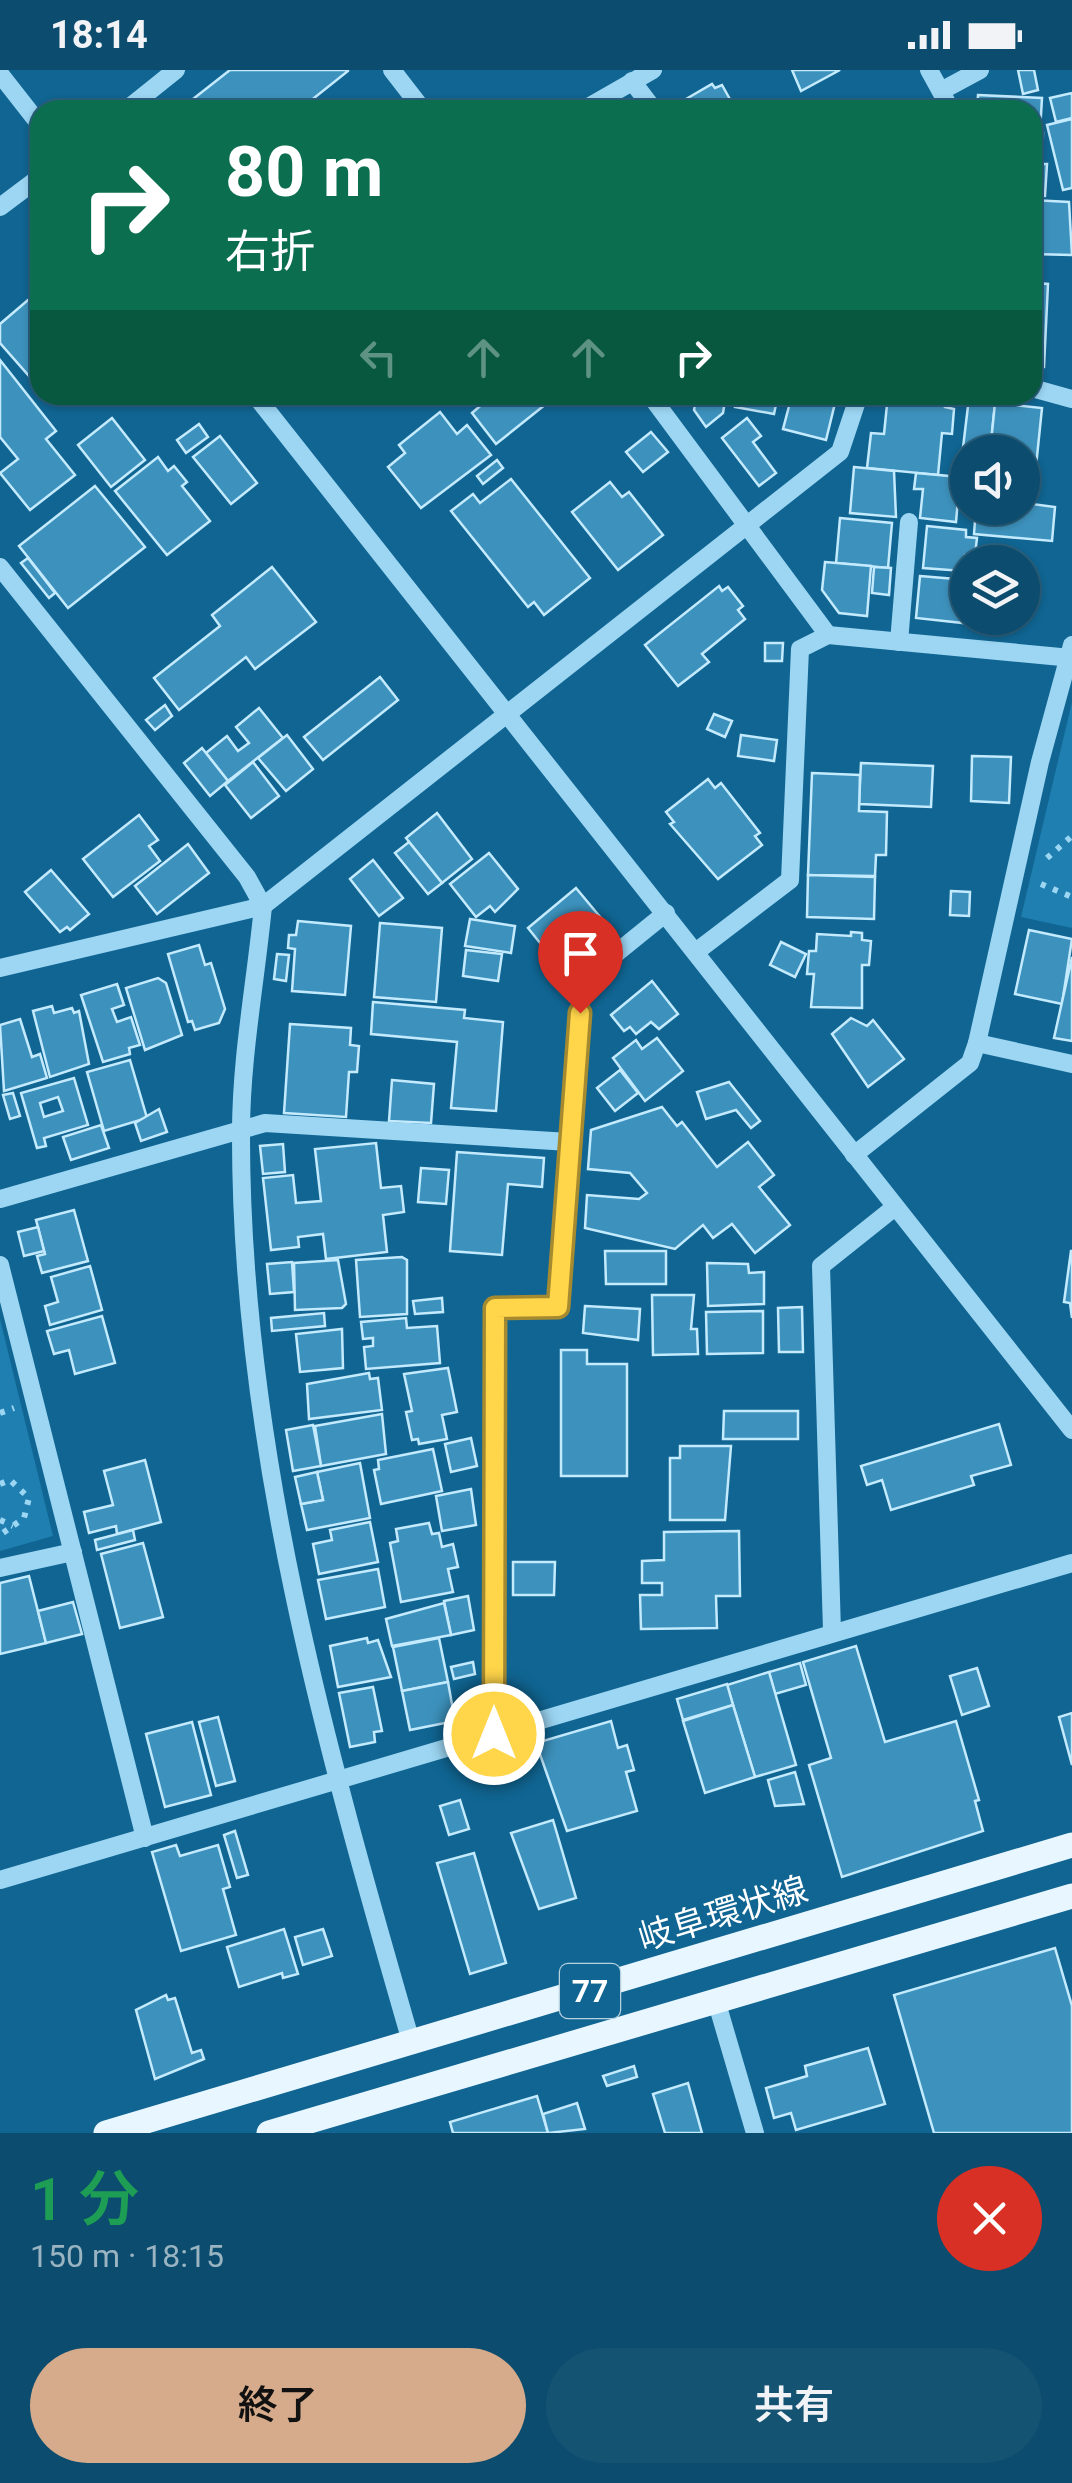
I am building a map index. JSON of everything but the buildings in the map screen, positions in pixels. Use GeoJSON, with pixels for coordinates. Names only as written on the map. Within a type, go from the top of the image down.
{"type":"FeatureCollection","features":[{"type":"Feature","properties":{"kind":"main road","name":"岐阜環状線"},"geometry":{"type":"LineString","coordinates":[[106,2133],[412,2045],[1072,1845]]}},
{"type":"Feature","properties":{"kind":"main road","name":"77"},"geometry":{"type":"LineString","coordinates":[[270,2133],[1072,1896]]}},
{"type":"Feature","properties":{"kind":"street"},"geometry":{"type":"LineString","coordinates":[[138,100],[176,70]]}},
{"type":"Feature","properties":{"kind":"street"},"geometry":{"type":"LineString","coordinates":[[392,70],[415,100]]}},
{"type":"Feature","properties":{"kind":"street"},"geometry":{"type":"LineString","coordinates":[[600,100],[654,70]]}},
{"type":"Feature","properties":{"kind":"street"},"geometry":{"type":"LineString","coordinates":[[929,70],[945,100]]}},
{"type":"Feature","properties":{"kind":"street"},"geometry":{"type":"LineString","coordinates":[[941,92],[980,70]]}},
{"type":"Feature","properties":{"kind":"street"},"geometry":{"type":"LineString","coordinates":[[0,74],[30,112]]}},
{"type":"Feature","properties":{"kind":"street"},"geometry":{"type":"LineString","coordinates":[[632,82],[646,100]]}},
{"type":"Feature","properties":{"kind":"street"},"geometry":{"type":"LineString","coordinates":[[0,207],[30,184]]}},
{"type":"Feature","properties":{"kind":"street"},"geometry":{"type":"LineString","coordinates":[[1042,391],[1072,399]]}},
{"type":"Feature","properties":{"kind":"street"},"geometry":{"type":"LineString","coordinates":[[263,405],[697,950],[1072,1430]]}},
{"type":"Feature","properties":{"kind":"street"},"geometry":{"type":"LineString","coordinates":[[657,405],[828,635]]}},
{"type":"Feature","properties":{"kind":"street"},"geometry":{"type":"LineString","coordinates":[[0,968],[263,906],[840,452],[856,405]]}},
{"type":"Feature","properties":{"kind":"street"},"geometry":{"type":"LineString","coordinates":[[898,642],[909,522]]}},
{"type":"Feature","properties":{"kind":"street"},"geometry":{"type":"LineString","coordinates":[[0,566],[247,877],[263,906],[241,1128],[251,1355],[336,1783],[412,2045]]}},
{"type":"Feature","properties":{"kind":"street"},"geometry":{"type":"LineString","coordinates":[[697,950],[790,880],[800,649],[828,635],[1071,654],[1040,762],[970,1063],[854,1155]]}},
{"type":"Feature","properties":{"kind":"street"},"geometry":{"type":"LineString","coordinates":[[494,1734],[495,1308],[558,1307],[582,981],[666,913]]}},
{"type":"Feature","properties":{"kind":"street"},"geometry":{"type":"LineString","coordinates":[[977,1043],[1072,1064]]}},
{"type":"Feature","properties":{"kind":"street"},"geometry":{"type":"LineString","coordinates":[[0,1199],[265,1122],[569,1142]]}},
{"type":"Feature","properties":{"kind":"street"},"geometry":{"type":"LineString","coordinates":[[832,1631],[821,1266],[895,1206]]}},
{"type":"Feature","properties":{"kind":"street"},"geometry":{"type":"LineString","coordinates":[[0,1265],[146,1838]]}},
{"type":"Feature","properties":{"kind":"street"},"geometry":{"type":"LineString","coordinates":[[0,1568],[73,1552]]}},
{"type":"Feature","properties":{"kind":"street"},"geometry":{"type":"LineString","coordinates":[[0,1880],[1072,1563]]}},
{"type":"Feature","properties":{"kind":"street"},"geometry":{"type":"LineString","coordinates":[[716,2000],[755,2133]]}},
{"type":"Feature","properties":{"kind":"path"},"geometry":{"type":"LineString","coordinates":[[1072,836],[1044,862],[1040,885],[1072,897]]}},
{"type":"Feature","properties":{"kind":"path"},"geometry":{"type":"LineString","coordinates":[[0,1484],[10,1480],[30,1498],[24,1518],[0,1535]]}},
{"type":"Feature","properties":{"kind":"path"},"geometry":{"type":"LineString","coordinates":[[0,1520],[14,1526]]}},
{"type":"Feature","properties":{"kind":"shaded area"},"geometry":{"type":"Polygon","coordinates":[[[1072,702],[1072,928],[1021,917],[1072,702]]]}},
{"type":"Feature","properties":{"kind":"shaded area"},"geometry":{"type":"Polygon","coordinates":[[[0,1319],[53,1536],[0,1551],[0,1319]]]}},
{"type":"Feature","properties":{"kind":"route"},"geometry":{"type":"LineString","coordinates":[[494,1734],[495,1308],[558,1307],[580,1013]]}}]}
